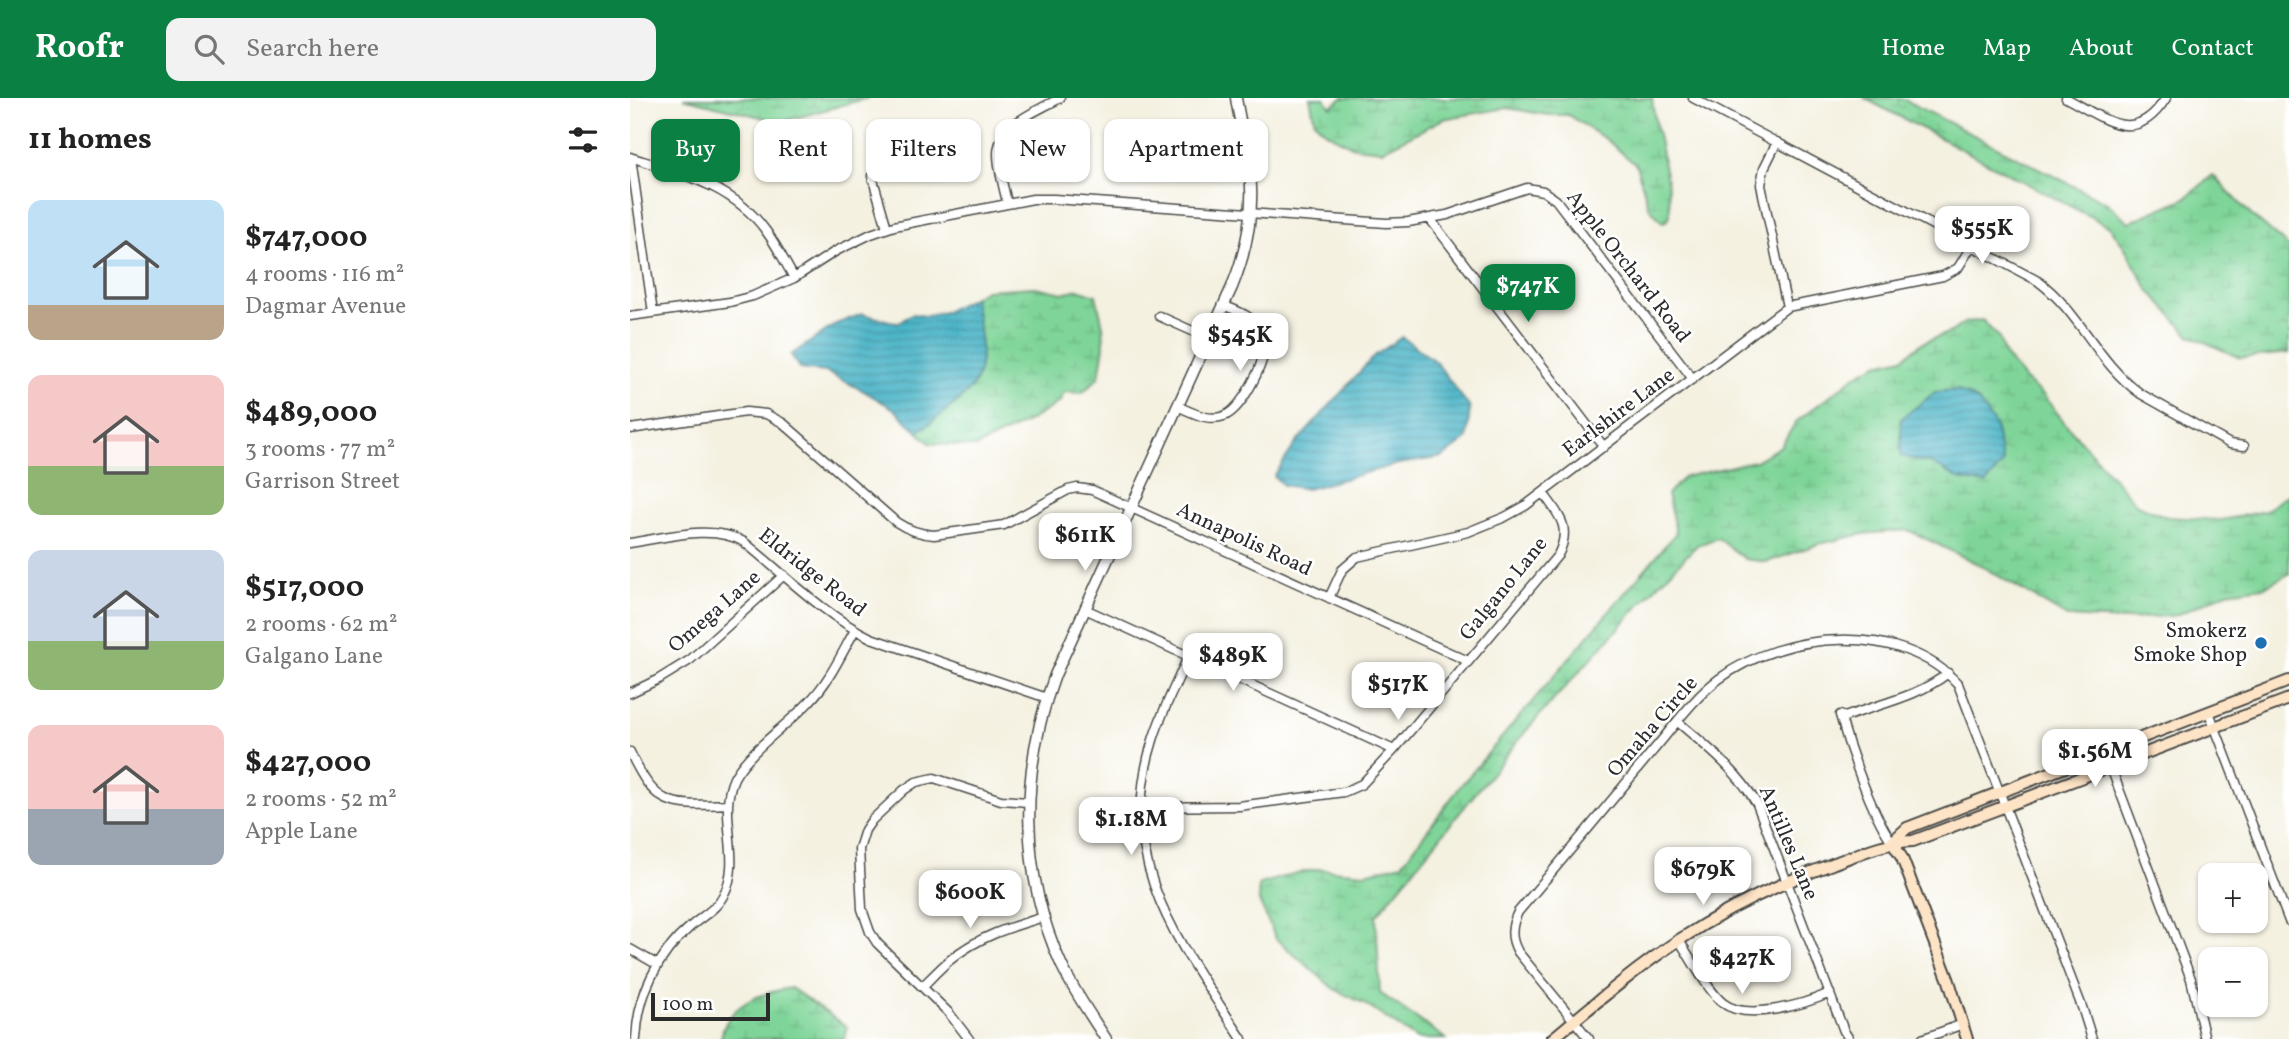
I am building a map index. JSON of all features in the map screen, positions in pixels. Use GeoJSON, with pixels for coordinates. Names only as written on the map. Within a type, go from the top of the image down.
{"type":"FeatureCollection","features":[{"type":"Feature","properties":{"kind":"main road"},"geometry":{"type":"LineString","coordinates":[[1892,842],[1907,828],[2289,681]]}},
{"type":"Feature","properties":{"kind":"main road"},"geometry":{"type":"LineString","coordinates":[[1552,1039],[1627,977],[1679,940],[1718,916],[1787,881],[1892,842],[1913,841],[2289,699]]}},
{"type":"Feature","properties":{"kind":"main road"},"geometry":{"type":"LineString","coordinates":[[1892,842],[1902,858],[1949,981],[1967,1039]]}},
{"type":"Feature","properties":{"kind":"street"},"geometry":{"type":"LineString","coordinates":[[1007,203],[998,156],[1003,135],[1016,123],[1060,98]]}},
{"type":"Feature","properties":{"kind":"street"},"geometry":{"type":"LineString","coordinates":[[1106,1039],[1071,982],[1044,917],[1031,854],[1028,802],[1034,747],[1047,698],[1084,610],[1223,305],[1244,252],[1251,213],[1250,178],[1236,98]]}},
{"type":"Feature","properties":{"kind":"street"},"geometry":{"type":"LineString","coordinates":[[1693,98],[2026,273],[2052,291],[2072,313],[2102,358],[2127,385],[2230,444],[2244,446]]}},
{"type":"Feature","properties":{"kind":"street"},"geometry":{"type":"LineString","coordinates":[[2066,98],[2113,123],[2129,126],[2151,118],[2166,98]]}},
{"type":"Feature","properties":{"kind":"street"},"geometry":{"type":"LineString","coordinates":[[1777,142],[1764,168],[1761,185],[1787,307]]}},
{"type":"Feature","properties":{"kind":"street"},"geometry":{"type":"LineString","coordinates":[[653,313],[631,157],[702,181],[733,198],[766,230],[794,278]]}},
{"type":"Feature","properties":{"kind":"street"},"geometry":{"type":"LineString","coordinates":[[874,182],[887,228]]}},
{"type":"Feature","properties":{"kind":"street","name":"Apple Orchard Road"},"geometry":{"type":"LineString","coordinates":[[630,316],[730,302],[775,288],[854,241],[887,228],[1007,203],[1054,199],[1386,223],[1430,219],[1527,188],[1550,195],[1693,379]]}},
{"type":"Feature","properties":{"kind":"street"},"geometry":{"type":"LineString","coordinates":[[1430,219],[1604,447]]}},
{"type":"Feature","properties":{"kind":"street","name":"Earlshire Lane"},"geometry":{"type":"LineString","coordinates":[[1329,598],[1342,570],[1357,557],[1487,526],[1525,506],[1787,307],[1943,276],[1958,268],[1972,245]]}},
{"type":"Feature","properties":{"kind":"street"},"geometry":{"type":"LineString","coordinates":[[1177,406],[1207,418],[1215,418],[1230,413],[1243,401],[1264,350],[1262,333],[1252,320],[1223,305]]}},
{"type":"Feature","properties":{"kind":"street"},"geometry":{"type":"LineString","coordinates":[[1159,316],[1208,338]]}},
{"type":"Feature","properties":{"kind":"street","name":"Annapolis Road"},"geometry":{"type":"LineString","coordinates":[[630,429],[746,412],[766,414],[783,423],[896,522],[914,532],[924,534],[934,535],[1004,525],[1068,490],[1092,490],[1468,661]]}},
{"type":"Feature","properties":{"kind":"street","name":"Galgano Lane"},"geometry":{"type":"LineString","coordinates":[[1142,807],[1239,806],[1344,792],[1370,778],[1558,555],[1563,546],[1562,520],[1543,493]]}},
{"type":"Feature","properties":{"kind":"street","name":"Eldridge Road"},"geometry":{"type":"LineString","coordinates":[[630,543],[718,532],[729,534],[744,542],[855,630],[871,638],[1047,698]]}},
{"type":"Feature","properties":{"kind":"street","name":"Omega Lane"},"geometry":{"type":"LineString","coordinates":[[630,693],[675,671],[690,660],[784,575]]}},
{"type":"Feature","properties":{"kind":"street"},"geometry":{"type":"LineString","coordinates":[[1084,610],[1394,750]]}},
{"type":"Feature","properties":{"kind":"street"},"geometry":{"type":"LineString","coordinates":[[636,1039],[639,1011],[657,965],[678,938],[714,908],[726,891],[731,870],[727,804],[738,771],[811,701],[831,675],[855,630]]}},
{"type":"Feature","properties":{"kind":"street","name":"Omaha Circle"},"geometry":{"type":"LineString","coordinates":[[1589,1039],[1518,952],[1512,936],[1514,919],[1706,690],[1733,669],[1751,660],[1812,643],[1849,639],[1883,643],[1937,664],[1958,684],[2007,806],[2092,1039]]}},
{"type":"Feature","properties":{"kind":"street"},"geometry":{"type":"LineString","coordinates":[[1188,657],[1152,741],[1146,764],[1142,807],[1147,863],[1156,895],[1182,948],[1242,1039]]}},
{"type":"Feature","properties":{"kind":"street"},"geometry":{"type":"LineString","coordinates":[[1892,842],[1878,817],[1849,746],[1840,715],[1845,717],[1910,694],[1937,682],[1948,673]]}},
{"type":"Feature","properties":{"kind":"street"},"geometry":{"type":"LineString","coordinates":[[2209,712],[2289,921]]}},
{"type":"Feature","properties":{"kind":"street","name":"Antilles Lane"},"geometry":{"type":"LineString","coordinates":[[1678,722],[1728,765],[1750,791],[1763,818],[1844,1031],[1850,1039]]}},
{"type":"Feature","properties":{"kind":"street"},"geometry":{"type":"LineString","coordinates":[[630,752],[648,786],[662,798],[686,805],[727,804]]}},
{"type":"Feature","properties":{"kind":"street"},"geometry":{"type":"LineString","coordinates":[[2105,752],[2191,979],[2205,1039]]}},
{"type":"Feature","properties":{"kind":"street"},"geometry":{"type":"LineString","coordinates":[[970,1039],[949,1013],[877,943],[865,920],[859,859],[862,839],[872,820],[904,790],[924,779],[942,780],[1001,800],[1028,802]]}},
{"type":"Feature","properties":{"kind":"street"},"geometry":{"type":"LineString","coordinates":[[922,987],[949,961],[983,939],[1044,917]]}},
{"type":"Feature","properties":{"kind":"street"},"geometry":{"type":"LineString","coordinates":[[1679,940],[1716,996],[1730,1007],[1747,1010],[1776,1009],[1812,1001],[1830,993]]}},
{"type":"Feature","properties":{"kind":"street"},"geometry":{"type":"LineString","coordinates":[[630,949],[657,965]]}},
{"type":"Feature","properties":{"kind":"street"},"geometry":{"type":"LineString","coordinates":[[1922,1039],[1963,1024]]}},
{"type":"Feature","properties":{"kind":"green space"},"geometry":{"type":"Polygon","coordinates":[[[683,98],[868,98],[792,119],[769,119],[683,98]]]}},
{"type":"Feature","properties":{"kind":"green space"},"geometry":{"type":"Polygon","coordinates":[[[1310,98],[1324,98],[1331,107],[1342,98],[1652,98],[1668,186],[1670,216],[1662,222],[1649,207],[1636,165],[1607,140],[1568,115],[1548,115],[1507,108],[1443,119],[1383,150],[1354,147],[1327,133],[1315,122],[1310,98]]]}},
{"type":"Feature","properties":{"kind":"green space"},"geometry":{"type":"Polygon","coordinates":[[[1864,98],[1901,98],[2107,203],[2129,222],[2186,198],[2213,175],[2250,214],[2289,247],[2289,353],[2240,358],[2189,335],[2148,289],[2110,227],[1864,98]]]}},
{"type":"Feature","properties":{"kind":"green space"},"geometry":{"type":"Polygon","coordinates":[[[1035,287],[1063,293],[1078,289],[1096,295],[1103,326],[1104,346],[1099,377],[1082,393],[1064,392],[1061,401],[1029,421],[976,447],[930,443],[918,432],[950,408],[976,380],[981,360],[974,297],[986,290],[1035,287]]]}},
{"type":"Feature","properties":{"kind":"green space"},"geometry":{"type":"Polygon","coordinates":[[[1982,320],[1999,338],[2004,354],[2025,380],[2044,396],[2137,505],[2167,517],[2222,520],[2265,511],[2289,494],[2289,574],[2264,587],[2227,592],[2177,615],[2120,620],[2067,617],[1978,564],[1908,530],[1863,534],[1819,544],[1767,562],[1745,559],[1718,538],[1697,545],[1530,726],[1376,916],[1380,993],[1446,1039],[1417,1039],[1363,1003],[1334,989],[1276,939],[1259,901],[1258,885],[1319,869],[1365,873],[1402,864],[1462,784],[1676,533],[1667,494],[1684,477],[1755,461],[1781,446],[1796,422],[1858,374],[1877,364],[1903,358],[1922,343],[1951,332],[1964,323],[1982,320]]]}},
{"type":"Feature","properties":{"kind":"green space"},"geometry":{"type":"Polygon","coordinates":[[[791,988],[847,1027],[844,1039],[721,1039],[724,1027],[737,1009],[757,997],[791,988]]]}},
{"type":"Feature","properties":{"kind":"water"},"geometry":{"type":"Polygon","coordinates":[[[974,297],[981,350],[976,380],[958,401],[918,432],[894,409],[826,372],[801,369],[791,355],[836,324],[862,314],[898,323],[912,314],[926,316],[944,312],[974,297]]]}},
{"type":"Feature","properties":{"kind":"water"},"geometry":{"type":"Polygon","coordinates":[[[1402,337],[1436,362],[1470,408],[1467,439],[1443,457],[1398,464],[1307,489],[1283,485],[1274,476],[1296,443],[1374,356],[1402,337]]]}},
{"type":"Feature","properties":{"kind":"water"},"geometry":{"type":"Polygon","coordinates":[[[1958,390],[1978,401],[1995,425],[2003,463],[1986,484],[1959,479],[1933,464],[1901,456],[1901,419],[1935,392],[1958,390]]]}},
{"type":"Feature","properties":{"kind":"place","name":"Smokerz Smoke Shop"},"geometry":{"type":"Point","coordinates":[2261,643]}}]}
